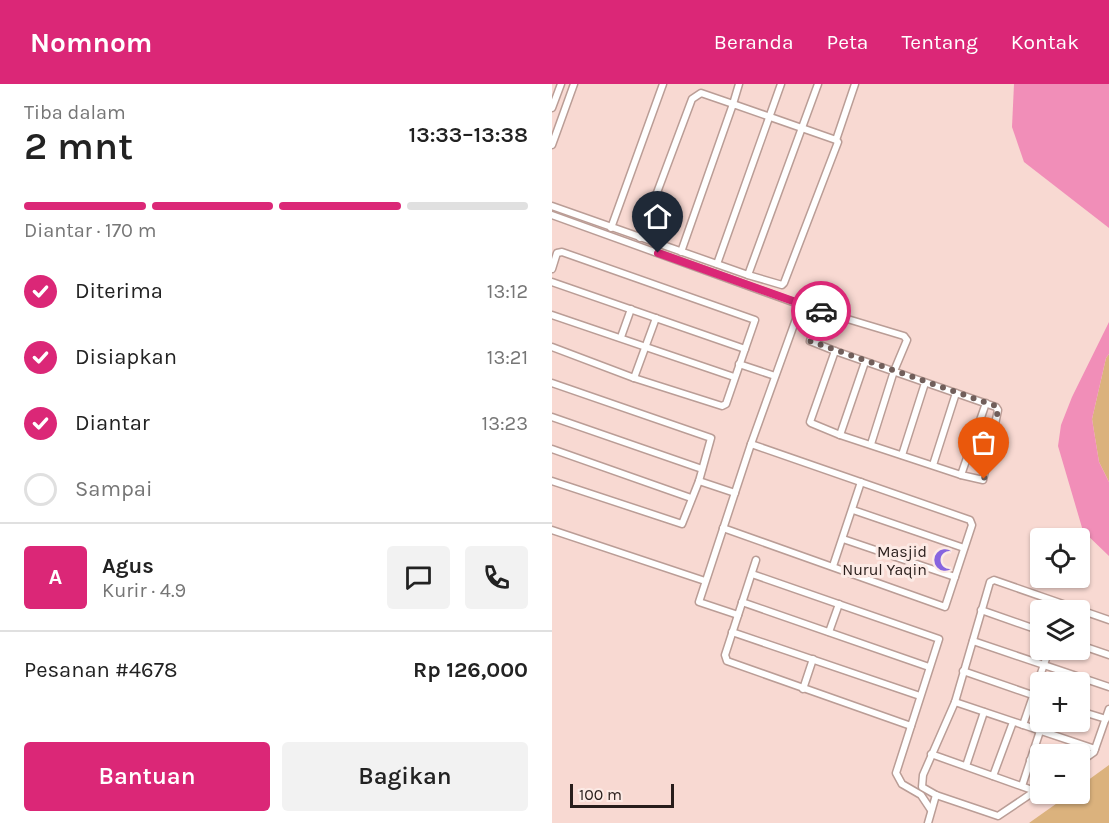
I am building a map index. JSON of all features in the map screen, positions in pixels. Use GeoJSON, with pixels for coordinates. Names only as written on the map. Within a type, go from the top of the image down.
{"type":"FeatureCollection","features":[{"type":"Feature","properties":{"kind":"street"},"geometry":{"type":"LineString","coordinates":[[552,108],[561,84]]}},
{"type":"Feature","properties":{"kind":"street"},"geometry":{"type":"LineString","coordinates":[[552,145],[574,84]]}},
{"type":"Feature","properties":{"kind":"street"},"geometry":{"type":"LineString","coordinates":[[611,228],[663,84]]}},
{"type":"Feature","properties":{"kind":"street"},"geometry":{"type":"LineString","coordinates":[[681,252],[739,84]]}},
{"type":"Feature","properties":{"kind":"street"},"geometry":{"type":"LineString","coordinates":[[717,264],[781,84]]}},
{"type":"Feature","properties":{"kind":"street"},"geometry":{"type":"LineString","coordinates":[[748,275],[818,84]]}},
{"type":"Feature","properties":{"kind":"street"},"geometry":{"type":"LineString","coordinates":[[552,206],[777,285],[784,283],[838,142],[836,140],[855,84]]}},
{"type":"Feature","properties":{"kind":"street"},"geometry":{"type":"LineString","coordinates":[[640,238],[692,99],[701,93],[836,140]]}},
{"type":"Feature","properties":{"kind":"street"},"geometry":{"type":"LineString","coordinates":[[552,215],[801,305],[906,338],[871,444]]}},
{"type":"Feature","properties":{"kind":"street"},"geometry":{"type":"LineString","coordinates":[[552,269],[557,253],[562,252],[753,318],[755,322],[726,404],[722,406],[634,378],[552,347]]}},
{"type":"Feature","properties":{"kind":"street"},"geometry":{"type":"LineString","coordinates":[[552,282],[745,349]]}},
{"type":"Feature","properties":{"kind":"street"},"geometry":{"type":"LineString","coordinates":[[738,615],[699,602],[751,444],[801,305]]}},
{"type":"Feature","properties":{"kind":"street"},"geometry":{"type":"LineString","coordinates":[[621,337],[632,309]]}},
{"type":"Feature","properties":{"kind":"street"},"geometry":{"type":"LineString","coordinates":[[821,310],[810,341],[996,406],[998,410],[985,477],[981,481],[961,475],[840,435],[810,422],[834,351]]}},
{"type":"Feature","properties":{"kind":"street"},"geometry":{"type":"LineString","coordinates":[[552,315],[734,377]]}},
{"type":"Feature","properties":{"kind":"street"},"geometry":{"type":"LineString","coordinates":[[634,378],[656,318]]}},
{"type":"Feature","properties":{"kind":"street"},"geometry":{"type":"LineString","coordinates":[[840,435],[865,362]]}},
{"type":"Feature","properties":{"kind":"street"},"geometry":{"type":"LineString","coordinates":[[739,364],[775,376]]}},
{"type":"Feature","properties":{"kind":"street"},"geometry":{"type":"LineString","coordinates":[[552,383],[709,437],[711,441],[699,481],[683,521],[679,524],[552,481]]}},
{"type":"Feature","properties":{"kind":"street"},"geometry":{"type":"LineString","coordinates":[[902,455],[925,383]]}},
{"type":"Feature","properties":{"kind":"street"},"geometry":{"type":"LineString","coordinates":[[933,465],[956,393]]}},
{"type":"Feature","properties":{"kind":"street"},"geometry":{"type":"LineString","coordinates":[[961,475],[986,404]]}},
{"type":"Feature","properties":{"kind":"street"},"geometry":{"type":"LineString","coordinates":[[552,417],[702,469]]}},
{"type":"Feature","properties":{"kind":"street"},"geometry":{"type":"LineString","coordinates":[[723,528],[945,607],[972,525],[970,520],[751,444]]}},
{"type":"Feature","properties":{"kind":"street"},"geometry":{"type":"LineString","coordinates":[[552,449],[691,498]]}},
{"type":"Feature","properties":{"kind":"street"},"geometry":{"type":"LineString","coordinates":[[699,481],[735,493]]}},
{"type":"Feature","properties":{"kind":"street"},"geometry":{"type":"LineString","coordinates":[[833,566],[861,482]]}},
{"type":"Feature","properties":{"kind":"street"},"geometry":{"type":"LineString","coordinates":[[853,510],[964,548]]}},
{"type":"Feature","properties":{"kind":"street"},"geometry":{"type":"LineString","coordinates":[[552,530],[705,581]]}},
{"type":"Feature","properties":{"kind":"street"},"geometry":{"type":"LineString","coordinates":[[843,539],[955,577]]}},
{"type":"Feature","properties":{"kind":"street"},"geometry":{"type":"LineString","coordinates":[[756,560],[725,655],[727,662],[911,726]]}},
{"type":"Feature","properties":{"kind":"street"},"geometry":{"type":"LineString","coordinates":[[752,573],[939,639],[896,773],[902,784],[921,795],[931,810]]}},
{"type":"Feature","properties":{"kind":"street"},"geometry":{"type":"LineString","coordinates":[[1030,794],[998,816],[936,795],[922,787],[921,783],[931,754],[955,702],[981,610],[992,580],[1043,600]]}},
{"type":"Feature","properties":{"kind":"street"},"geometry":{"type":"LineString","coordinates":[[742,602],[929,667]]}},
{"type":"Feature","properties":{"kind":"street"},"geometry":{"type":"LineString","coordinates":[[829,632],[839,604]]}},
{"type":"Feature","properties":{"kind":"street"},"geometry":{"type":"LineString","coordinates":[[981,610],[1030,627]]}},
{"type":"Feature","properties":{"kind":"street"},"geometry":{"type":"LineString","coordinates":[[1090,615],[1109,620]]}},
{"type":"Feature","properties":{"kind":"street"},"geometry":{"type":"LineString","coordinates":[[732,632],[920,696]]}},
{"type":"Feature","properties":{"kind":"street"},"geometry":{"type":"LineString","coordinates":[[973,641],[1109,687]]}},
{"type":"Feature","properties":{"kind":"street"},"geometry":{"type":"LineString","coordinates":[[1090,648],[1109,655]]}},
{"type":"Feature","properties":{"kind":"street"},"geometry":{"type":"LineString","coordinates":[[803,689],[813,659]]}},
{"type":"Feature","properties":{"kind":"street"},"geometry":{"type":"LineString","coordinates":[[1043,672],[1046,660]]}},
{"type":"Feature","properties":{"kind":"street"},"geometry":{"type":"LineString","coordinates":[[963,671],[1030,694]]}},
{"type":"Feature","properties":{"kind":"street"},"geometry":{"type":"LineString","coordinates":[[955,702],[1030,727]]}},
{"type":"Feature","properties":{"kind":"street"},"geometry":{"type":"LineString","coordinates":[[1090,756],[1095,749],[1109,709]]}},
{"type":"Feature","properties":{"kind":"street"},"geometry":{"type":"LineString","coordinates":[[966,766],[984,712]]}},
{"type":"Feature","properties":{"kind":"street"},"geometry":{"type":"LineString","coordinates":[[1023,725],[1030,712]]}},
{"type":"Feature","properties":{"kind":"street"},"geometry":{"type":"LineString","coordinates":[[1090,714],[1106,719]]}},
{"type":"Feature","properties":{"kind":"street"},"geometry":{"type":"LineString","coordinates":[[993,776],[1013,722]]}},
{"type":"Feature","properties":{"kind":"street"},"geometry":{"type":"LineString","coordinates":[[1043,732],[1095,749]]}},
{"type":"Feature","properties":{"kind":"street"},"geometry":{"type":"LineString","coordinates":[[931,754],[1030,788]]}},
{"type":"Feature","properties":{"kind":"street"},"geometry":{"type":"LineString","coordinates":[[1022,786],[1030,760]]}},
{"type":"Feature","properties":{"kind":"street"},"geometry":{"type":"LineString","coordinates":[[921,795],[927,790]]}},
{"type":"Feature","properties":{"kind":"street"},"geometry":{"type":"LineString","coordinates":[[928,823],[936,795]]}},
{"type":"Feature","properties":{"kind":"shaded area"},"geometry":{"type":"Polygon","coordinates":[[[1014,84],[1109,84],[1109,228],[1024,162],[1012,127],[1014,84]]]}},
{"type":"Feature","properties":{"kind":"shaded area"},"geometry":{"type":"Polygon","coordinates":[[[1109,322],[1109,354],[1106,358],[1092,419],[1099,462],[1109,482],[1109,556],[1090,538],[1090,528],[1082,528],[1058,446],[1061,425],[1072,397],[1109,322]]]}},
{"type":"Feature","properties":{"kind":"shaded area"},"geometry":{"type":"Polygon","coordinates":[[[1109,354],[1109,482],[1099,462],[1092,419],[1106,358],[1109,354]]]}},
{"type":"Feature","properties":{"kind":"shaded area"},"geometry":{"type":"Polygon","coordinates":[[[1109,765],[1109,823],[1029,823],[1056,804],[1090,804],[1090,779],[1109,765]]]}},
{"type":"Feature","properties":{"kind":"way so far"},"geometry":{"type":"LineString","coordinates":[[821,311],[810,341],[998,408],[984,479]]}},
{"type":"Feature","properties":{"kind":"place","name":"Masjid Nurul Yaqin"},"geometry":{"type":"Point","coordinates":[945,560]}},
{"type":"Feature","properties":{"kind":"route"},"geometry":{"type":"LineString","coordinates":[[658,253],[821,311]]}}]}
